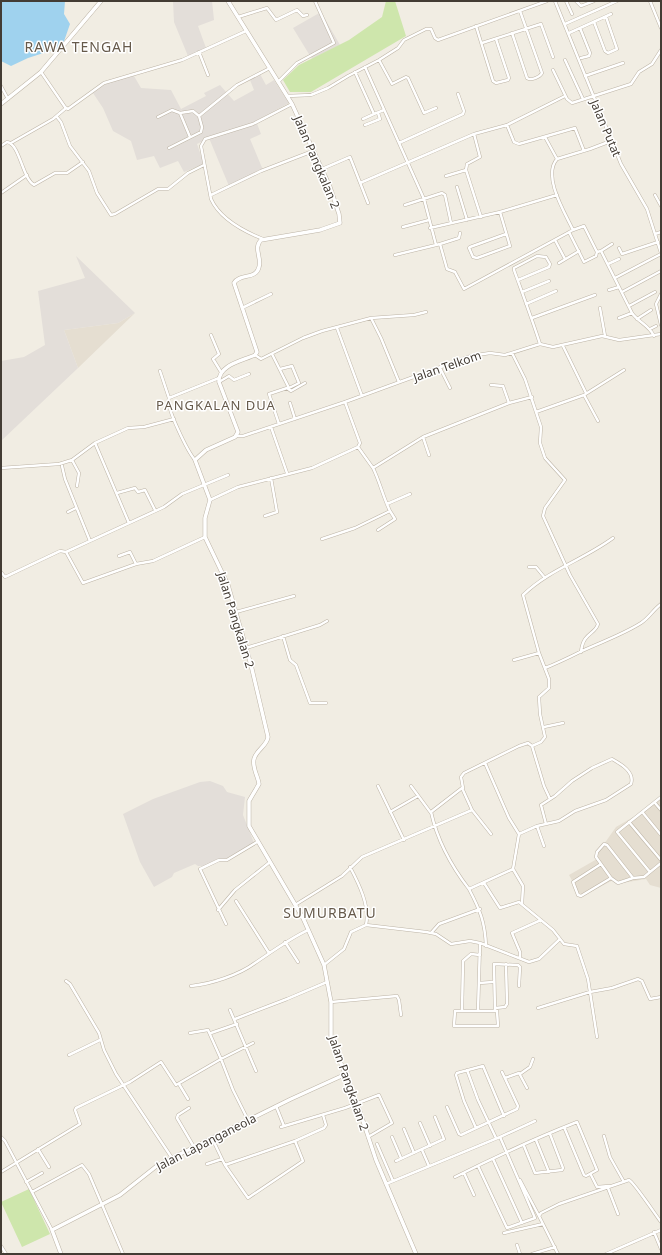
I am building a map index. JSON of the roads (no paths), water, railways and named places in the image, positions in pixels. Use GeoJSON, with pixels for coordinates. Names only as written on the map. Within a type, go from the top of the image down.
{"type":"FeatureCollection","features":[{"type":"Feature","properties":{"kind":"street"},"geometry":{"type":"LineString","coordinates":[[1,104],[41,72],[101,1]]}},
{"type":"Feature","properties":{"kind":"street","name":"Jalan Pangkalan 2"},"geometry":{"type":"LineString","coordinates":[[228,1],[268,69],[292,104],[337,209],[339,224],[313,232],[263,239]]}},
{"type":"Feature","properties":{"kind":"street"},"geometry":{"type":"LineString","coordinates":[[278,83],[297,62],[334,43],[315,1]]}},
{"type":"Feature","properties":{"kind":"street"},"geometry":{"type":"LineString","coordinates":[[287,96],[306,96],[319,92],[379,60],[398,48],[404,40],[426,29],[431,29],[435,38],[438,40],[547,1]]}},
{"type":"Feature","properties":{"kind":"street","name":"Jalan Putat"},"geometry":{"type":"LineString","coordinates":[[555,1],[569,32],[611,141],[628,177],[647,209],[661,253]]}},
{"type":"Feature","properties":{"kind":"street"},"geometry":{"type":"LineString","coordinates":[[566,1],[572,14]]}},
{"type":"Feature","properties":{"kind":"street"},"geometry":{"type":"LineString","coordinates":[[576,1],[581,6],[593,1]]}},
{"type":"Feature","properties":{"kind":"street"},"geometry":{"type":"LineString","coordinates":[[565,24],[617,1]]}},
{"type":"Feature","properties":{"kind":"street"},"geometry":{"type":"LineString","coordinates":[[650,1],[661,28]]}},
{"type":"Feature","properties":{"kind":"street"},"geometry":{"type":"LineString","coordinates":[[237,17],[267,8],[276,20],[297,10],[303,16],[307,15]]}},
{"type":"Feature","properties":{"kind":"street"},"geometry":{"type":"LineString","coordinates":[[512,33],[527,78],[531,79],[541,75],[542,73],[520,11]]}},
{"type":"Feature","properties":{"kind":"street"},"geometry":{"type":"LineString","coordinates":[[569,32],[611,14]]}},
{"type":"Feature","properties":{"kind":"street"},"geometry":{"type":"LineString","coordinates":[[594,22],[605,51],[608,53],[617,49],[606,16]]}},
{"type":"Feature","properties":{"kind":"street"},"geometry":{"type":"LineString","coordinates":[[482,43],[541,24],[553,57]]}},
{"type":"Feature","properties":{"kind":"street"},"geometry":{"type":"LineString","coordinates":[[476,26],[494,82],[508,80],[509,75],[496,38]]}},
{"type":"Feature","properties":{"kind":"street"},"geometry":{"type":"LineString","coordinates":[[580,28],[590,54],[589,56],[581,58]]}},
{"type":"Feature","properties":{"kind":"street"},"geometry":{"type":"LineString","coordinates":[[1,146],[7,142],[11,143],[57,117],[66,108],[70,108],[104,83],[182,60],[246,31]]}},
{"type":"Feature","properties":{"kind":"street"},"geometry":{"type":"LineString","coordinates":[[553,70],[565,96],[570,103],[631,84],[639,72],[652,64],[661,50]]}},
{"type":"Feature","properties":{"kind":"street"},"geometry":{"type":"LineString","coordinates":[[198,52],[208,75]]}},
{"type":"Feature","properties":{"kind":"street"},"geometry":{"type":"LineString","coordinates":[[379,60],[392,84],[406,77],[408,78],[424,113],[436,108]]}},
{"type":"Feature","properties":{"kind":"street"},"geometry":{"type":"LineString","coordinates":[[565,60],[583,99]]}},
{"type":"Feature","properties":{"kind":"street"},"geometry":{"type":"LineString","coordinates":[[585,76],[623,63]]}},
{"type":"Feature","properties":{"kind":"street"},"geometry":{"type":"LineString","coordinates":[[365,68],[424,200],[430,228],[436,245]]}},
{"type":"Feature","properties":{"kind":"street"},"geometry":{"type":"LineString","coordinates":[[199,116],[237,86],[268,69]]}},
{"type":"Feature","properties":{"kind":"street"},"geometry":{"type":"LineString","coordinates":[[41,72],[66,108]]}},
{"type":"Feature","properties":{"kind":"street"},"geometry":{"type":"LineString","coordinates":[[355,72],[374,114]]}},
{"type":"Feature","properties":{"kind":"street"},"geometry":{"type":"LineString","coordinates":[[1,86],[8,98]]}},
{"type":"Feature","properties":{"kind":"street"},"geometry":{"type":"LineString","coordinates":[[399,142],[463,114],[464,111],[458,94]]}},
{"type":"Feature","properties":{"kind":"street"},"geometry":{"type":"LineString","coordinates":[[360,183],[474,134],[506,125],[565,96]]}},
{"type":"Feature","properties":{"kind":"street"},"geometry":{"type":"LineString","coordinates":[[195,460],[206,450],[237,436],[238,432],[219,380],[221,372],[224,369],[255,355],[257,350],[234,283],[239,279],[254,275],[257,271],[260,264],[258,245],[263,239],[249,234],[227,218],[214,204],[201,150],[202,143],[205,139],[252,124],[292,104]]}},
{"type":"Feature","properties":{"kind":"street"},"geometry":{"type":"LineString","coordinates":[[158,117],[172,110],[180,113],[193,111],[199,116],[202,130],[169,148]]}},
{"type":"Feature","properties":{"kind":"street"},"geometry":{"type":"LineString","coordinates":[[363,118],[384,110]]}},
{"type":"Feature","properties":{"kind":"street"},"geometry":{"type":"LineString","coordinates":[[180,113],[190,137]]}},
{"type":"Feature","properties":{"kind":"street"},"geometry":{"type":"LineString","coordinates":[[365,126],[380,119],[378,113]]}},
{"type":"Feature","properties":{"kind":"street"},"geometry":{"type":"LineString","coordinates":[[57,117],[70,146],[89,171],[102,202],[109,213],[113,215],[158,189],[168,189],[190,172],[204,165]]}},
{"type":"Feature","properties":{"kind":"street"},"geometry":{"type":"LineString","coordinates":[[506,125],[516,144],[575,128],[584,151]]}},
{"type":"Feature","properties":{"kind":"street"},"geometry":{"type":"LineString","coordinates":[[474,134],[481,155],[467,164],[466,170],[481,217]]}},
{"type":"Feature","properties":{"kind":"street"},"geometry":{"type":"LineString","coordinates":[[545,137],[557,159]]}},
{"type":"Feature","properties":{"kind":"street"},"geometry":{"type":"LineString","coordinates":[[573,230],[557,195],[551,176],[554,162],[557,159],[611,141]]}},
{"type":"Feature","properties":{"kind":"street"},"geometry":{"type":"LineString","coordinates":[[11,143],[27,175],[34,185],[51,175],[67,174],[83,162]]}},
{"type":"Feature","properties":{"kind":"street"},"geometry":{"type":"LineString","coordinates":[[211,195],[255,174],[313,151]]}},
{"type":"Feature","properties":{"kind":"street"},"geometry":{"type":"LineString","coordinates":[[321,170],[350,157],[368,204]]}},
{"type":"Feature","properties":{"kind":"street"},"geometry":{"type":"LineString","coordinates":[[446,176],[466,170]]}},
{"type":"Feature","properties":{"kind":"street"},"geometry":{"type":"LineString","coordinates":[[1,193],[27,175]]}},
{"type":"Feature","properties":{"kind":"street"},"geometry":{"type":"LineString","coordinates":[[457,187],[467,220]]}},
{"type":"Feature","properties":{"kind":"street"},"geometry":{"type":"LineString","coordinates":[[405,205],[444,193],[451,222]]}},
{"type":"Feature","properties":{"kind":"street"},"geometry":{"type":"LineString","coordinates":[[655,194],[661,206]]}},
{"type":"Feature","properties":{"kind":"street"},"geometry":{"type":"LineString","coordinates":[[430,228],[451,222],[481,217],[557,195]]}},
{"type":"Feature","properties":{"kind":"street"},"geometry":{"type":"LineString","coordinates":[[500,212],[510,244],[509,247],[477,258],[473,257],[469,248],[470,247],[506,234]]}},
{"type":"Feature","properties":{"kind":"street"},"geometry":{"type":"LineString","coordinates":[[403,226],[429,220]]}},
{"type":"Feature","properties":{"kind":"street"},"geometry":{"type":"LineString","coordinates":[[440,244],[447,269],[455,272],[464,288],[569,232],[584,226],[597,252]]}},
{"type":"Feature","properties":{"kind":"street"},"geometry":{"type":"LineString","coordinates":[[569,232],[585,262],[596,256],[597,252],[612,244]]}},
{"type":"Feature","properties":{"kind":"street"},"geometry":{"type":"LineString","coordinates":[[655,234],[661,232]]}},
{"type":"Feature","properties":{"kind":"street"},"geometry":{"type":"LineString","coordinates":[[394,255],[440,244],[458,238],[460,233]]}},
{"type":"Feature","properties":{"kind":"street"},"geometry":{"type":"LineString","coordinates":[[555,240],[565,260]]}},
{"type":"Feature","properties":{"kind":"street"},"geometry":{"type":"LineString","coordinates":[[619,248],[622,254],[658,242]]}},
{"type":"Feature","properties":{"kind":"street"},"geometry":{"type":"LineString","coordinates":[[602,250],[632,313],[637,320],[642,321],[650,329],[654,336]]}},
{"type":"Feature","properties":{"kind":"street"},"geometry":{"type":"LineString","coordinates":[[559,263],[579,251]]}},
{"type":"Feature","properties":{"kind":"street"},"geometry":{"type":"LineString","coordinates":[[615,278],[661,253]]}},
{"type":"Feature","properties":{"kind":"street"},"geometry":{"type":"LineString","coordinates":[[518,280],[549,267],[549,260],[546,257],[540,256],[515,266],[514,268],[518,280],[526,304],[532,318],[540,344]]}},
{"type":"Feature","properties":{"kind":"street"},"geometry":{"type":"LineString","coordinates":[[608,264],[619,259]]}},
{"type":"Feature","properties":{"kind":"street"},"geometry":{"type":"LineString","coordinates":[[622,292],[661,271]]}},
{"type":"Feature","properties":{"kind":"street"},"geometry":{"type":"LineString","coordinates":[[522,292],[549,281]]}},
{"type":"Feature","properties":{"kind":"street"},"geometry":{"type":"LineString","coordinates":[[609,290],[619,287]]}},
{"type":"Feature","properties":{"kind":"street"},"geometry":{"type":"LineString","coordinates":[[526,304],[556,291]]}},
{"type":"Feature","properties":{"kind":"street"},"geometry":{"type":"LineString","coordinates":[[629,306],[655,292]]}},
{"type":"Feature","properties":{"kind":"street"},"geometry":{"type":"LineString","coordinates":[[242,308],[271,294]]}},
{"type":"Feature","properties":{"kind":"street"},"geometry":{"type":"LineString","coordinates":[[661,294],[656,304],[661,324]]}},
{"type":"Feature","properties":{"kind":"street"},"geometry":{"type":"LineString","coordinates":[[532,318],[595,295]]}},
{"type":"Feature","properties":{"kind":"street"},"geometry":{"type":"LineString","coordinates":[[600,308],[605,336]]}},
{"type":"Feature","properties":{"kind":"street"},"geometry":{"type":"LineString","coordinates":[[637,320],[651,310]]}},
{"type":"Feature","properties":{"kind":"street"},"geometry":{"type":"LineString","coordinates":[[255,355],[261,359],[322,331],[371,318],[414,315],[426,312]]}},
{"type":"Feature","properties":{"kind":"street"},"geometry":{"type":"LineString","coordinates":[[619,318],[632,313]]}},
{"type":"Feature","properties":{"kind":"street"},"geometry":{"type":"LineString","coordinates":[[371,318],[399,382]]}},
{"type":"Feature","properties":{"kind":"street"},"geometry":{"type":"LineString","coordinates":[[650,329],[656,326]]}},
{"type":"Feature","properties":{"kind":"street"},"geometry":{"type":"LineString","coordinates":[[337,328],[362,396]]}},
{"type":"Feature","properties":{"kind":"street","name":"Jalan Telkom"},"geometry":{"type":"LineString","coordinates":[[237,436],[243,436],[295,419],[480,354],[490,353],[505,355],[533,344],[540,344],[548,347],[563,346],[605,336],[619,340],[661,334]]}},
{"type":"Feature","properties":{"kind":"street"},"geometry":{"type":"LineString","coordinates":[[212,335],[219,354],[213,358],[221,372]]}},
{"type":"Feature","properties":{"kind":"street"},"geometry":{"type":"LineString","coordinates":[[563,346],[598,421]]}},
{"type":"Feature","properties":{"kind":"street"},"geometry":{"type":"LineString","coordinates":[[512,353],[532,397],[542,427],[540,443],[545,458],[565,480],[545,508],[543,516],[565,565],[598,624],[582,642],[581,652]]}},
{"type":"Feature","properties":{"kind":"street"},"geometry":{"type":"LineString","coordinates":[[272,354],[289,388],[300,383],[292,366],[280,369]]}},
{"type":"Feature","properties":{"kind":"street"},"geometry":{"type":"LineString","coordinates":[[440,368],[450,388]]}},
{"type":"Feature","properties":{"kind":"street"},"geometry":{"type":"LineString","coordinates":[[536,412],[585,394],[605,380],[624,370]]}},
{"type":"Feature","properties":{"kind":"street"},"geometry":{"type":"LineString","coordinates":[[160,371],[174,419],[189,454],[195,460],[210,500],[238,487],[287,473],[312,468],[358,447]]}},
{"type":"Feature","properties":{"kind":"street"},"geometry":{"type":"LineString","coordinates":[[169,398],[229,376],[234,380],[249,374]]}},
{"type":"Feature","properties":{"kind":"street"},"geometry":{"type":"LineString","coordinates":[[279,424],[269,394],[284,389],[291,390],[305,383]]}},
{"type":"Feature","properties":{"kind":"street"},"geometry":{"type":"LineString","coordinates":[[491,386],[503,386],[509,403]]}},
{"type":"Feature","properties":{"kind":"street"},"geometry":{"type":"LineString","coordinates":[[373,468],[423,437],[509,403],[532,397]]}},
{"type":"Feature","properties":{"kind":"street"},"geometry":{"type":"LineString","coordinates":[[345,402],[360,443],[358,447]]}},
{"type":"Feature","properties":{"kind":"street"},"geometry":{"type":"LineString","coordinates":[[290,403],[295,419]]}},
{"type":"Feature","properties":{"kind":"street"},"geometry":{"type":"LineString","coordinates":[[1,468],[59,464],[72,460],[95,443],[128,428],[144,427],[174,419]]}},
{"type":"Feature","properties":{"kind":"street"},"geometry":{"type":"LineString","coordinates":[[271,427],[287,473]]}},
{"type":"Feature","properties":{"kind":"street"},"geometry":{"type":"LineString","coordinates":[[423,437],[429,455]]}},
{"type":"Feature","properties":{"kind":"street"},"geometry":{"type":"LineString","coordinates":[[95,443],[129,523]]}},
{"type":"Feature","properties":{"kind":"street"},"geometry":{"type":"LineString","coordinates":[[358,447],[373,468],[381,484],[390,511],[396,519],[378,530]]}},
{"type":"Feature","properties":{"kind":"street"},"geometry":{"type":"LineString","coordinates":[[72,460],[78,473],[77,486]]}},
{"type":"Feature","properties":{"kind":"street"},"geometry":{"type":"LineString","coordinates":[[62,466],[76,508],[90,541]]}},
{"type":"Feature","properties":{"kind":"street"},"geometry":{"type":"LineString","coordinates":[[1,572],[5,577],[50,555],[60,551],[66,552],[129,523],[204,484],[228,474]]}},
{"type":"Feature","properties":{"kind":"street"},"geometry":{"type":"LineString","coordinates":[[265,516],[277,512],[271,478]]}},
{"type":"Feature","properties":{"kind":"street"},"geometry":{"type":"LineString","coordinates":[[117,493],[135,488],[139,492],[145,490],[155,510]]}},
{"type":"Feature","properties":{"kind":"street"},"geometry":{"type":"LineString","coordinates":[[387,504],[410,494]]}},
{"type":"Feature","properties":{"kind":"street","name":"Jalan Pangkalan 2"},"geometry":{"type":"LineString","coordinates":[[210,500],[205,522],[205,537],[222,571],[236,612],[268,737],[255,755],[255,770],[259,786],[249,801],[248,823],[257,842],[271,862],[309,930],[324,965],[332,1002],[331,1039],[358,1103],[368,1137],[386,1184],[416,1254]]}},
{"type":"Feature","properties":{"kind":"street"},"geometry":{"type":"LineString","coordinates":[[68,512],[76,508]]}},
{"type":"Feature","properties":{"kind":"street"},"geometry":{"type":"LineString","coordinates":[[322,538],[355,528],[390,511]]}},
{"type":"Feature","properties":{"kind":"street"},"geometry":{"type":"LineString","coordinates":[[66,552],[83,583],[136,564],[153,561],[205,537]]}},
{"type":"Feature","properties":{"kind":"street"},"geometry":{"type":"LineString","coordinates":[[532,746],[544,739],[544,727],[540,714],[539,697],[549,688],[545,668],[539,654],[523,597],[552,571],[590,553],[613,538]]}},
{"type":"Feature","properties":{"kind":"street"},"geometry":{"type":"LineString","coordinates":[[119,556],[130,552],[136,564]]}},
{"type":"Feature","properties":{"kind":"street"},"geometry":{"type":"LineString","coordinates":[[529,567],[536,567],[545,578]]}},
{"type":"Feature","properties":{"kind":"street"},"geometry":{"type":"LineString","coordinates":[[236,612],[294,596]]}},
{"type":"Feature","properties":{"kind":"street"},"geometry":{"type":"LineString","coordinates":[[545,668],[571,658],[622,634],[640,623],[661,604]]}},
{"type":"Feature","properties":{"kind":"street"},"geometry":{"type":"LineString","coordinates":[[246,648],[320,625],[327,621]]}},
{"type":"Feature","properties":{"kind":"street"},"geometry":{"type":"LineString","coordinates":[[283,636],[290,660],[296,665],[310,703],[326,703]]}},
{"type":"Feature","properties":{"kind":"street"},"geometry":{"type":"LineString","coordinates":[[514,660],[539,654]]}},
{"type":"Feature","properties":{"kind":"street"},"geometry":{"type":"LineString","coordinates":[[544,727],[563,723]]}},
{"type":"Feature","properties":{"kind":"street"},"geometry":{"type":"LineString","coordinates":[[491,834],[472,810],[463,788],[462,775],[519,746],[528,743],[532,746],[544,786],[550,799]]}},
{"type":"Feature","properties":{"kind":"street"},"geometry":{"type":"LineString","coordinates":[[519,834],[537,826],[559,822],[575,811],[606,800],[631,784],[632,777],[624,766],[612,759],[592,768],[572,780],[540,806],[546,824]]}},
{"type":"Feature","properties":{"kind":"street"},"geometry":{"type":"LineString","coordinates":[[485,763],[509,818],[519,834],[513,870],[523,886],[522,904]]}},
{"type":"Feature","properties":{"kind":"street"},"geometry":{"type":"LineString","coordinates":[[378,786],[404,840]]}},
{"type":"Feature","properties":{"kind":"street"},"geometry":{"type":"LineString","coordinates":[[411,786],[431,813],[435,826],[456,872],[469,889],[480,909],[485,926],[486,946]]}},
{"type":"Feature","properties":{"kind":"street"},"geometry":{"type":"LineString","coordinates":[[431,813],[432,810],[463,788]]}},
{"type":"Feature","properties":{"kind":"street"},"geometry":{"type":"LineString","coordinates":[[390,812],[418,796]]}},
{"type":"Feature","properties":{"kind":"street"},"geometry":{"type":"LineString","coordinates":[[650,872],[617,833],[661,797]]}},
{"type":"Feature","properties":{"kind":"street"},"geometry":{"type":"LineString","coordinates":[[655,803],[661,810]]}},
{"type":"Feature","properties":{"kind":"street"},"geometry":{"type":"LineString","coordinates":[[295,905],[342,876],[362,857],[472,810]]}},
{"type":"Feature","properties":{"kind":"street"},"geometry":{"type":"LineString","coordinates":[[643,813],[661,835]]}},
{"type":"Feature","properties":{"kind":"street"},"geometry":{"type":"LineString","coordinates":[[629,822],[661,861],[650,872],[644,877],[633,878],[618,883],[611,878],[596,854],[606,844],[633,878]]}},
{"type":"Feature","properties":{"kind":"street"},"geometry":{"type":"LineString","coordinates":[[537,826],[544,846]]}},
{"type":"Feature","properties":{"kind":"street"},"geometry":{"type":"LineString","coordinates":[[226,924],[218,910],[200,869],[219,860],[227,860],[257,842]]}},
{"type":"Feature","properties":{"kind":"street"},"geometry":{"type":"LineString","coordinates":[[218,910],[235,890],[271,862]]}},
{"type":"Feature","properties":{"kind":"street"},"geometry":{"type":"LineString","coordinates":[[602,864],[573,882],[578,895],[581,896],[611,878]]}},
{"type":"Feature","properties":{"kind":"street"},"geometry":{"type":"LineString","coordinates":[[350,867],[360,888],[367,913],[366,925]]}},
{"type":"Feature","properties":{"kind":"street"},"geometry":{"type":"LineString","coordinates":[[469,889],[513,870]]}},
{"type":"Feature","properties":{"kind":"street"},"geometry":{"type":"LineString","coordinates":[[484,883],[500,908],[519,902],[553,930],[566,945],[577,946],[588,979],[597,1037]]}},
{"type":"Feature","properties":{"kind":"street"},"geometry":{"type":"LineString","coordinates":[[236,901],[269,953]]}},
{"type":"Feature","properties":{"kind":"street"},"geometry":{"type":"LineString","coordinates":[[431,933],[439,924],[480,909]]}},
{"type":"Feature","properties":{"kind":"street"},"geometry":{"type":"LineString","coordinates":[[520,958],[520,952],[512,933],[541,920]]}},
{"type":"Feature","properties":{"kind":"street"},"geometry":{"type":"LineString","coordinates":[[324,965],[344,950],[351,932],[366,925],[431,933],[451,944],[470,941],[480,943],[529,962],[536,961],[560,939]]}},
{"type":"Feature","properties":{"kind":"street"},"geometry":{"type":"LineString","coordinates":[[191,986],[216,981],[255,964],[285,942],[309,930]]}},
{"type":"Feature","properties":{"kind":"street"},"geometry":{"type":"LineString","coordinates":[[285,942],[298,962]]}},
{"type":"Feature","properties":{"kind":"street"},"geometry":{"type":"LineString","coordinates":[[478,1011],[480,943]]}},
{"type":"Feature","properties":{"kind":"street"},"geometry":{"type":"LineString","coordinates":[[462,1011],[463,961],[471,954],[480,955]]}},
{"type":"Feature","properties":{"kind":"street"},"geometry":{"type":"LineString","coordinates":[[506,964],[507,1004],[505,1007],[495,1009],[478,1011],[454,1012],[454,1026],[496,1027],[498,1025],[498,1013],[495,1009],[493,982],[494,965],[506,964],[517,964],[520,967],[519,986]]}},
{"type":"Feature","properties":{"kind":"street"},"geometry":{"type":"LineString","coordinates":[[538,1008],[590,992],[612,988],[638,979],[642,981],[650,999],[661,997]]}},
{"type":"Feature","properties":{"kind":"street"},"geometry":{"type":"LineString","coordinates":[[66,981],[70,984],[99,1033],[100,1040],[116,1074],[172,1158]]}},
{"type":"Feature","properties":{"kind":"street"},"geometry":{"type":"LineString","coordinates":[[235,1019],[327,982]]}},
{"type":"Feature","properties":{"kind":"street"},"geometry":{"type":"LineString","coordinates":[[479,983],[493,982]]}},
{"type":"Feature","properties":{"kind":"street"},"geometry":{"type":"LineString","coordinates":[[332,1002],[395,996],[399,1000],[401,1015]]}},
{"type":"Feature","properties":{"kind":"street"},"geometry":{"type":"LineString","coordinates":[[230,1010],[256,1071]]}},
{"type":"Feature","properties":{"kind":"street"},"geometry":{"type":"LineString","coordinates":[[211,1033],[237,1024]]}},
{"type":"Feature","properties":{"kind":"street"},"geometry":{"type":"LineString","coordinates":[[190,1033],[207,1029],[211,1033],[233,1090],[248,1120]]}},
{"type":"Feature","properties":{"kind":"street"},"geometry":{"type":"LineString","coordinates":[[69,1056],[100,1040]]}},
{"type":"Feature","properties":{"kind":"street"},"geometry":{"type":"LineString","coordinates":[[179,1084],[253,1042]]}},
{"type":"Feature","properties":{"kind":"street"},"geometry":{"type":"LineString","coordinates":[[505,1078],[517,1073],[520,1074],[530,1068],[533,1059]]}},
{"type":"Feature","properties":{"kind":"street"},"geometry":{"type":"LineString","coordinates":[[1,1172],[16,1161],[80,1124],[75,1110],[76,1108],[124,1085],[161,1062],[175,1084],[179,1084],[188,1099]]}},
{"type":"Feature","properties":{"kind":"street"},"geometry":{"type":"LineString","coordinates":[[476,1128],[464,1101],[456,1075],[483,1066],[504,1116]]}},
{"type":"Feature","properties":{"kind":"street"},"geometry":{"type":"LineString","coordinates":[[468,1070],[496,1138]]}},
{"type":"Feature","properties":{"kind":"street"},"geometry":{"type":"LineString","coordinates":[[447,1107],[460,1134],[489,1123],[518,1108],[502,1072]]}},
{"type":"Feature","properties":{"kind":"street","name":"Jalan Lapanganeola"},"geometry":{"type":"LineString","coordinates":[[52,1230],[102,1205],[133,1186],[153,1168],[276,1106],[346,1074]]}},
{"type":"Feature","properties":{"kind":"street"},"geometry":{"type":"LineString","coordinates":[[520,1074],[527,1088]]}},
{"type":"Feature","properties":{"kind":"street"},"geometry":{"type":"LineString","coordinates":[[276,1106],[283,1127],[323,1115],[379,1095],[392,1123],[368,1137]]}},
{"type":"Feature","properties":{"kind":"street"},"geometry":{"type":"LineString","coordinates":[[189,1108],[178,1115],[178,1118],[194,1147]]}},
{"type":"Feature","properties":{"kind":"street"},"geometry":{"type":"LineString","coordinates":[[225,1165],[295,1141],[324,1128],[326,1125],[323,1115]]}},
{"type":"Feature","properties":{"kind":"street"},"geometry":{"type":"LineString","coordinates":[[396,1161],[444,1139],[435,1117]]}},
{"type":"Feature","properties":{"kind":"street"},"geometry":{"type":"LineString","coordinates":[[386,1184],[535,1121]]}},
{"type":"Feature","properties":{"kind":"street"},"geometry":{"type":"LineString","coordinates":[[420,1123],[430,1146]]}},
{"type":"Feature","properties":{"kind":"street"},"geometry":{"type":"LineString","coordinates":[[456,1177],[564,1127],[578,1123],[597,1170],[591,1175],[584,1175],[564,1127]]}},
{"type":"Feature","properties":{"kind":"street"},"geometry":{"type":"LineString","coordinates":[[404,1129],[414,1153]]}},
{"type":"Feature","properties":{"kind":"street"},"geometry":{"type":"LineString","coordinates":[[524,1146],[535,1173],[561,1170],[563,1168],[550,1134]]}},
{"type":"Feature","properties":{"kind":"street"},"geometry":{"type":"LineString","coordinates":[[604,1136],[610,1157],[624,1182]]}},
{"type":"Feature","properties":{"kind":"street"},"geometry":{"type":"LineString","coordinates":[[1,1137],[6,1141],[52,1230],[61,1254]]}},
{"type":"Feature","properties":{"kind":"street"},"geometry":{"type":"LineString","coordinates":[[392,1137],[401,1158]]}},
{"type":"Feature","properties":{"kind":"street"},"geometry":{"type":"LineString","coordinates":[[500,1137],[519,1179],[522,1182],[538,1217],[558,1254]]}},
{"type":"Feature","properties":{"kind":"street"},"geometry":{"type":"LineString","coordinates":[[212,1138],[225,1165],[248,1198],[303,1161],[295,1141]]}},
{"type":"Feature","properties":{"kind":"street"},"geometry":{"type":"LineString","coordinates":[[536,1140],[549,1172]]}},
{"type":"Feature","properties":{"kind":"street"},"geometry":{"type":"LineString","coordinates":[[377,1144],[393,1181]]}},
{"type":"Feature","properties":{"kind":"street"},"geometry":{"type":"LineString","coordinates":[[38,1149],[48,1168]]}},
{"type":"Feature","properties":{"kind":"street"},"geometry":{"type":"LineString","coordinates":[[422,1150],[429,1166]]}},
{"type":"Feature","properties":{"kind":"street"},"geometry":{"type":"LineString","coordinates":[[207,1164],[222,1159]]}},
{"type":"Feature","properties":{"kind":"street"},"geometry":{"type":"LineString","coordinates":[[493,1159],[522,1223]]}},
{"type":"Feature","properties":{"kind":"street"},"geometry":{"type":"LineString","coordinates":[[32,1192],[82,1165],[89,1174],[123,1254]]}},
{"type":"Feature","properties":{"kind":"street"},"geometry":{"type":"LineString","coordinates":[[478,1166],[508,1229],[538,1217],[541,1213],[559,1204],[629,1180],[634,1183],[648,1207],[661,1222]]}},
{"type":"Feature","properties":{"kind":"street"},"geometry":{"type":"LineString","coordinates":[[26,1182],[42,1173]]}},
{"type":"Feature","properties":{"kind":"street"},"geometry":{"type":"LineString","coordinates":[[464,1173],[474,1195]]}},
{"type":"Feature","properties":{"kind":"street"},"geometry":{"type":"LineString","coordinates":[[591,1175],[596,1187],[608,1185],[618,1214]]}},
{"type":"Feature","properties":{"kind":"street"},"geometry":{"type":"LineString","coordinates":[[504,1233],[543,1224]]}},
{"type":"Feature","properties":{"kind":"street"},"geometry":{"type":"LineString","coordinates":[[606,1254],[661,1230]]}},
{"type":"Feature","properties":{"kind":"street"},"geometry":{"type":"LineString","coordinates":[[654,1232],[661,1249]]}},
{"type":"Feature","properties":{"kind":"street"},"geometry":{"type":"LineString","coordinates":[[517,1245],[520,1254]]}},
{"type":"Feature","properties":{"kind":"street"},"geometry":{"type":"LineString","coordinates":[[1,1246],[6,1254]]}},
{"type":"Feature","properties":{"kind":"street"},"geometry":{"type":"LineString","coordinates":[[532,1254],[555,1247]]}},
{"type":"Feature","properties":{"kind":"water"},"geometry":{"type":"Polygon","coordinates":[[[1,1],[65,1],[64,14],[70,24],[62,47],[28,58],[11,66],[1,61],[1,1]]]}},
{"type":"Feature","properties":{"kind":"district","name":"RAWA TENGAH"},"geometry":{"type":"Point","coordinates":[79,46]}},
{"type":"Feature","properties":{"kind":"district","name":"PANGKALAN DUA"},"geometry":{"type":"Point","coordinates":[216,405]}},
{"type":"Feature","properties":{"kind":"district","name":"SUMURBATU"},"geometry":{"type":"Point","coordinates":[330,912]}}]}
